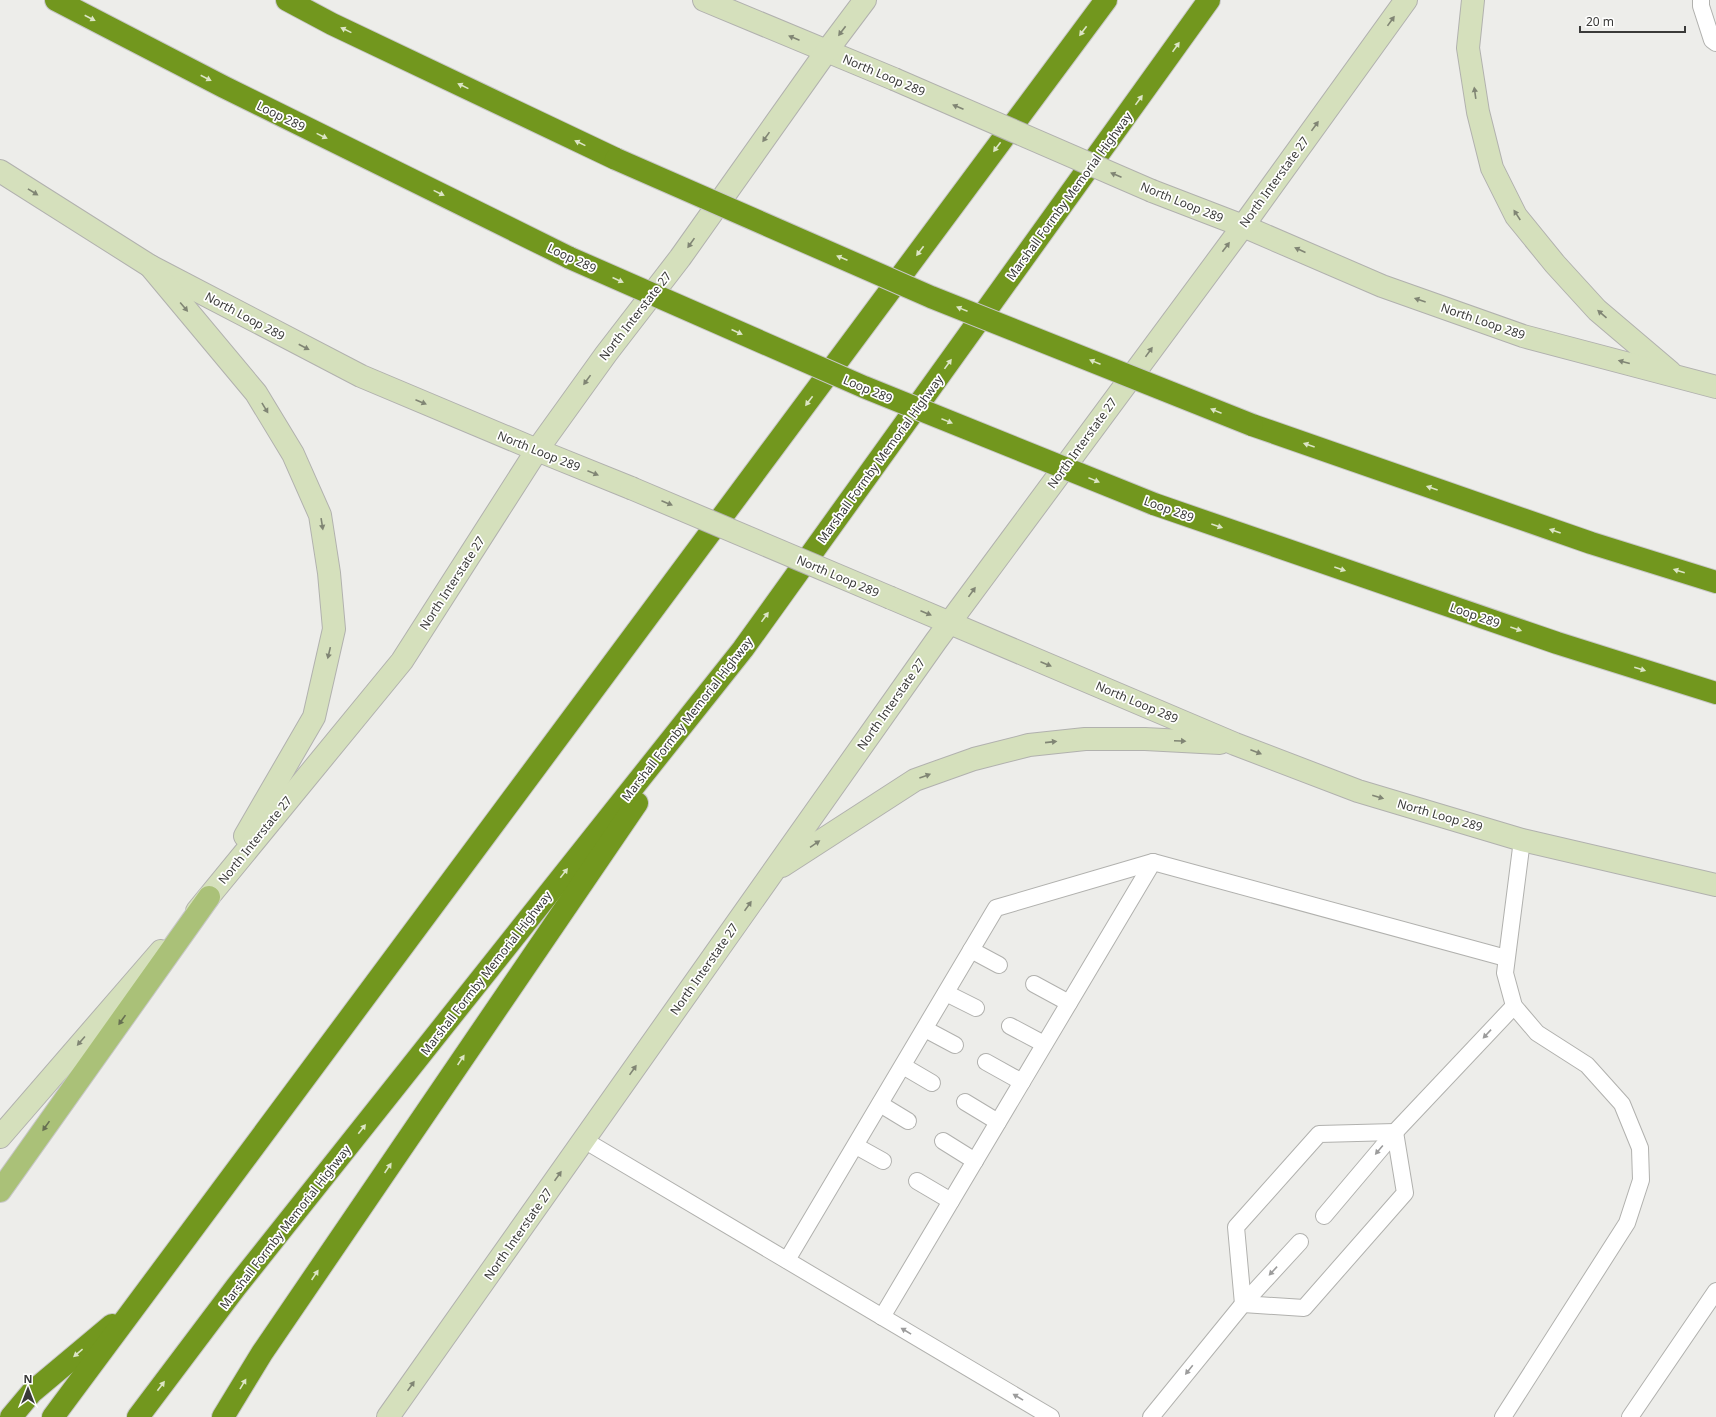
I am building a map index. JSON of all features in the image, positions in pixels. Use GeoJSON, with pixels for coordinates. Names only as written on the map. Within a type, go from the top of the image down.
{"type":"FeatureCollection","features":[{"type":"Feature","properties":{"kind":"highway","name":"Loop 289"},"geometry":{"type":"LineString","coordinates":[[56,0],[224,87],[570,258],[864,388],[1154,504],[1557,644],[1716,693]]}},
{"type":"Feature","properties":{"kind":"highway"},"geometry":{"type":"LineString","coordinates":[[287,0],[332,24],[616,159],[932,297],[1252,425],[1590,543],[1716,582]]}},
{"type":"Feature","properties":{"kind":"highway"},"geometry":{"type":"LineString","coordinates":[[53,1417],[1106,0]]}},
{"type":"Feature","properties":{"kind":"highway","name":"Marshall Formby Memorial Highway"},"geometry":{"type":"LineString","coordinates":[[138,1417],[236,1287],[743,649],[1209,0]]}},
{"type":"Feature","properties":{"kind":"highway"},"geometry":{"type":"LineString","coordinates":[[223,1417],[262,1353],[743,649]]}},
{"type":"Feature","properties":{"kind":"highway"},"geometry":{"type":"LineString","coordinates":[[11,1417],[32,1392],[140,1301]]}},
{"type":"Feature","properties":{"kind":"main road","name":"North Loop 289"},"geometry":{"type":"LineString","coordinates":[[704,0],[894,79],[1152,191],[1242,226],[1382,286],[1515,333],[1716,387]]}},
{"type":"Feature","properties":{"kind":"main road","name":"North Interstate 27"},"geometry":{"type":"LineString","coordinates":[[0,1137],[209,896],[402,661],[537,450],[606,354],[680,258],[826,52],[865,0]]}},
{"type":"Feature","properties":{"kind":"main road","name":"North Interstate 27"},"geometry":{"type":"LineString","coordinates":[[388,1417],[949,623],[1242,226],[1406,0]]}},
{"type":"Feature","properties":{"kind":"main road"},"geometry":{"type":"LineString","coordinates":[[1473,0],[1468,48],[1478,112],[1492,168],[1516,216],[1555,264],[1597,310],[1674,375]]}},
{"type":"Feature","properties":{"kind":"main road","name":"North Loop 289"},"geometry":{"type":"LineString","coordinates":[[0,171],[150,266],[360,376],[631,488],[1235,744],[1358,791],[1522,840],[1716,885]]}},
{"type":"Feature","properties":{"kind":"main road"},"geometry":{"type":"LineString","coordinates":[[0,1191],[209,896],[314,717],[334,630],[329,573],[320,515],[293,454],[256,393],[150,266]]}},
{"type":"Feature","properties":{"kind":"main road"},"geometry":{"type":"LineString","coordinates":[[771,873],[915,780],[974,759],[1029,745],[1085,739],[1145,739],[1235,744]]}},
{"type":"Feature","properties":{"kind":"lane"},"geometry":{"type":"LineString","coordinates":[[1701,0],[1700,6],[1712,40],[1716,43]]}},
{"type":"Feature","properties":{"kind":"lane"},"geometry":{"type":"LineString","coordinates":[[1503,1417],[1627,1224],[1641,1180],[1640,1148],[1622,1104],[1587,1065],[1537,1033],[1514,1006],[1505,973],[1522,840]]}},
{"type":"Feature","properties":{"kind":"lane"},"geometry":{"type":"LineString","coordinates":[[787,1260],[996,908],[1153,862],[1506,958]]}},
{"type":"Feature","properties":{"kind":"lane"},"geometry":{"type":"LineString","coordinates":[[882,1317],[1153,862]]}},
{"type":"Feature","properties":{"kind":"lane"},"geometry":{"type":"LineString","coordinates":[[971,950],[999,965]]}},
{"type":"Feature","properties":{"kind":"lane"},"geometry":{"type":"LineString","coordinates":[[1034,984],[1069,1003]]}},
{"type":"Feature","properties":{"kind":"lane"},"geometry":{"type":"LineString","coordinates":[[946,993],[976,1008]]}},
{"type":"Feature","properties":{"kind":"lane"},"geometry":{"type":"LineString","coordinates":[[1324,1216],[1395,1132],[1514,1006]]}},
{"type":"Feature","properties":{"kind":"lane"},"geometry":{"type":"LineString","coordinates":[[1010,1026],[1044,1044]]}},
{"type":"Feature","properties":{"kind":"lane"},"geometry":{"type":"LineString","coordinates":[[925,1029],[955,1046]]}},
{"type":"Feature","properties":{"kind":"lane"},"geometry":{"type":"LineString","coordinates":[[986,1062],[1022,1082]]}},
{"type":"Feature","properties":{"kind":"lane"},"geometry":{"type":"LineString","coordinates":[[903,1066],[932,1083]]}},
{"type":"Feature","properties":{"kind":"lane"},"geometry":{"type":"LineString","coordinates":[[965,1102],[998,1122]]}},
{"type":"Feature","properties":{"kind":"lane"},"geometry":{"type":"LineString","coordinates":[[880,1104],[908,1120]]}},
{"type":"Feature","properties":{"kind":"lane"},"geometry":{"type":"LineString","coordinates":[[1242,1304],[1236,1227],[1246,1215],[1319,1134],[1395,1132]]}},
{"type":"Feature","properties":{"kind":"lane"},"geometry":{"type":"LineString","coordinates":[[1242,1304],[1304,1308],[1405,1193],[1395,1132]]}},
{"type":"Feature","properties":{"kind":"lane"},"geometry":{"type":"LineString","coordinates":[[584,1140],[1051,1417]]}},
{"type":"Feature","properties":{"kind":"lane"},"geometry":{"type":"LineString","coordinates":[[943,1141],[975,1161]]}},
{"type":"Feature","properties":{"kind":"lane"},"geometry":{"type":"LineString","coordinates":[[856,1146],[883,1161]]}},
{"type":"Feature","properties":{"kind":"lane"},"geometry":{"type":"LineString","coordinates":[[917,1181],[951,1201]]}},
{"type":"Feature","properties":{"kind":"lane"},"geometry":{"type":"LineString","coordinates":[[1150,1417],[1242,1304],[1300,1242]]}},
{"type":"Feature","properties":{"kind":"lane"},"geometry":{"type":"LineString","coordinates":[[1630,1417],[1714,1299]]}}]}
